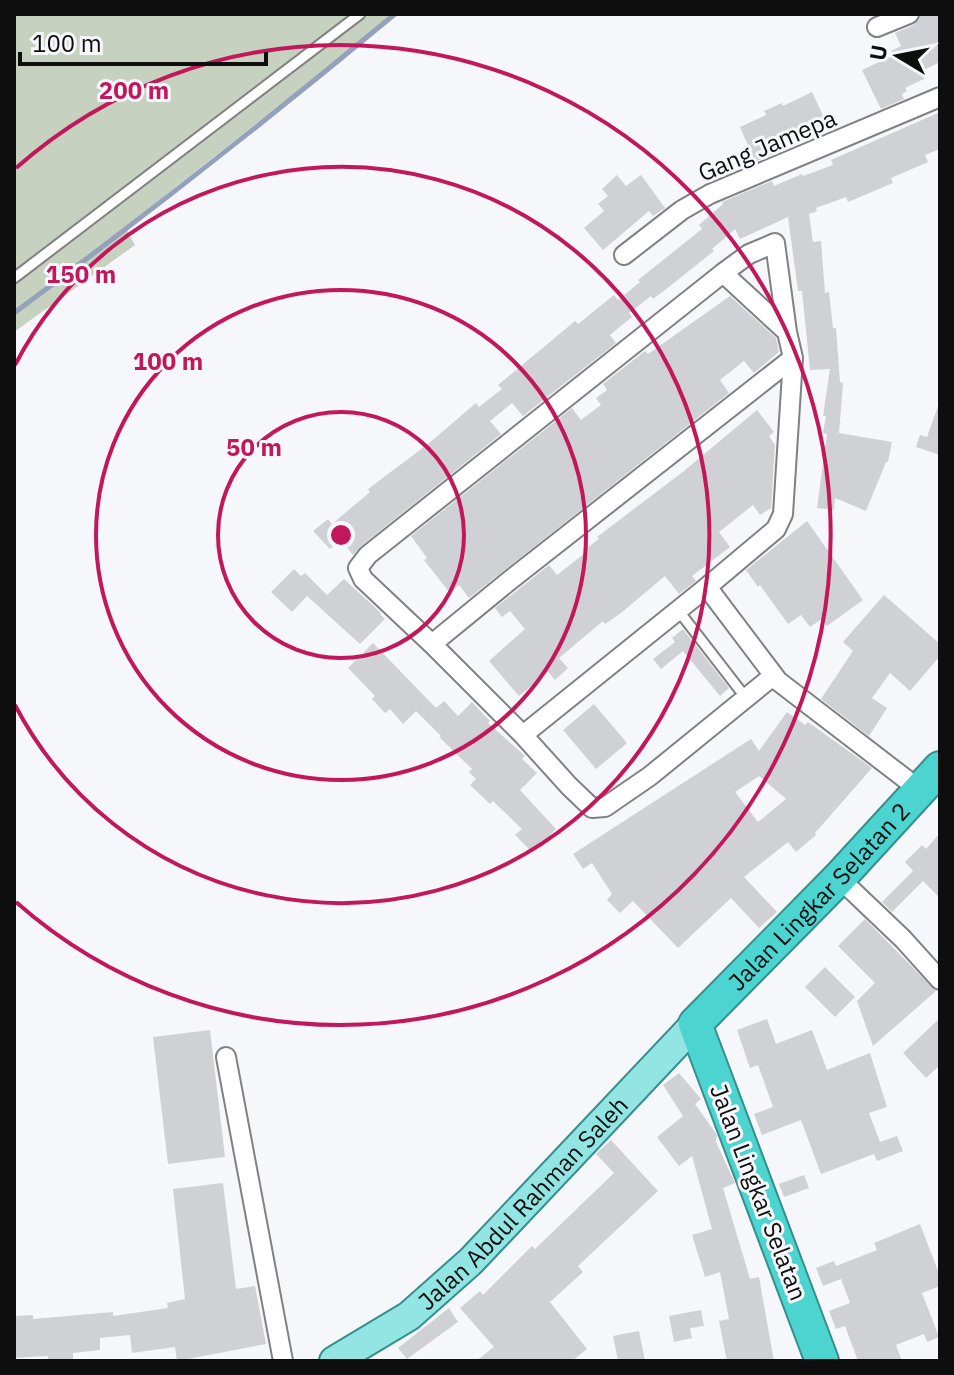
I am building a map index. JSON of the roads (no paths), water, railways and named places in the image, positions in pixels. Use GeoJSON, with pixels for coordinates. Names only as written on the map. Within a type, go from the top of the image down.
{"type":"FeatureCollection","features":[{"type":"Feature","properties":{"kind":"highway","name":"Jalan Lingkar Selatan 2"},"geometry":{"type":"LineString","coordinates":[[695,1024],[839,878],[930,779]]}},
{"type":"Feature","properties":{"kind":"highway","name":"Jalan Lingkar Selatan"},"geometry":{"type":"LineString","coordinates":[[695,1024],[822,1361]]}},
{"type":"Feature","properties":{"kind":"main road","name":"Jalan Abdul Rahman Saleh"},"geometry":{"type":"LineString","coordinates":[[334,1361],[409,1316],[471,1261],[695,1024]]}},
{"type":"Feature","properties":{"kind":"street"},"geometry":{"type":"LineString","coordinates":[[877,27],[909,14]]}},
{"type":"Feature","properties":{"kind":"street","name":"Gang Jamepa"},"geometry":{"type":"LineString","coordinates":[[624,255],[682,210],[710,194],[940,97]]}},
{"type":"Feature","properties":{"kind":"street"},"geometry":{"type":"LineString","coordinates":[[523,735],[776,529],[783,514],[793,358],[775,243],[749,254],[723,273],[362,561],[358,568],[363,579],[432,644],[592,808],[605,807],[650,776],[773,676]]}},
{"type":"Feature","properties":{"kind":"street"},"geometry":{"type":"LineString","coordinates":[[723,273],[787,332]]}},
{"type":"Feature","properties":{"kind":"street"},"geometry":{"type":"LineString","coordinates":[[432,644],[793,358]]}},
{"type":"Feature","properties":{"kind":"street"},"geometry":{"type":"LineString","coordinates":[[707,587],[773,676],[930,779]]}},
{"type":"Feature","properties":{"kind":"street"},"geometry":{"type":"LineString","coordinates":[[839,878],[903,939],[940,980]]}},
{"type":"Feature","properties":{"kind":"street"},"geometry":{"type":"LineString","coordinates":[[226,1057],[283,1361]]}},
{"type":"Feature","properties":{"kind":"lane"},"geometry":{"type":"LineString","coordinates":[[14,278],[360,14]]}},
{"type":"Feature","properties":{"kind":"lane"},"geometry":{"type":"LineString","coordinates":[[678,610],[746,698]]}},
{"type":"Feature","properties":{"kind":"waterway"},"geometry":{"type":"LineString","coordinates":[[14,313],[207,166],[395,14]]}}]}
